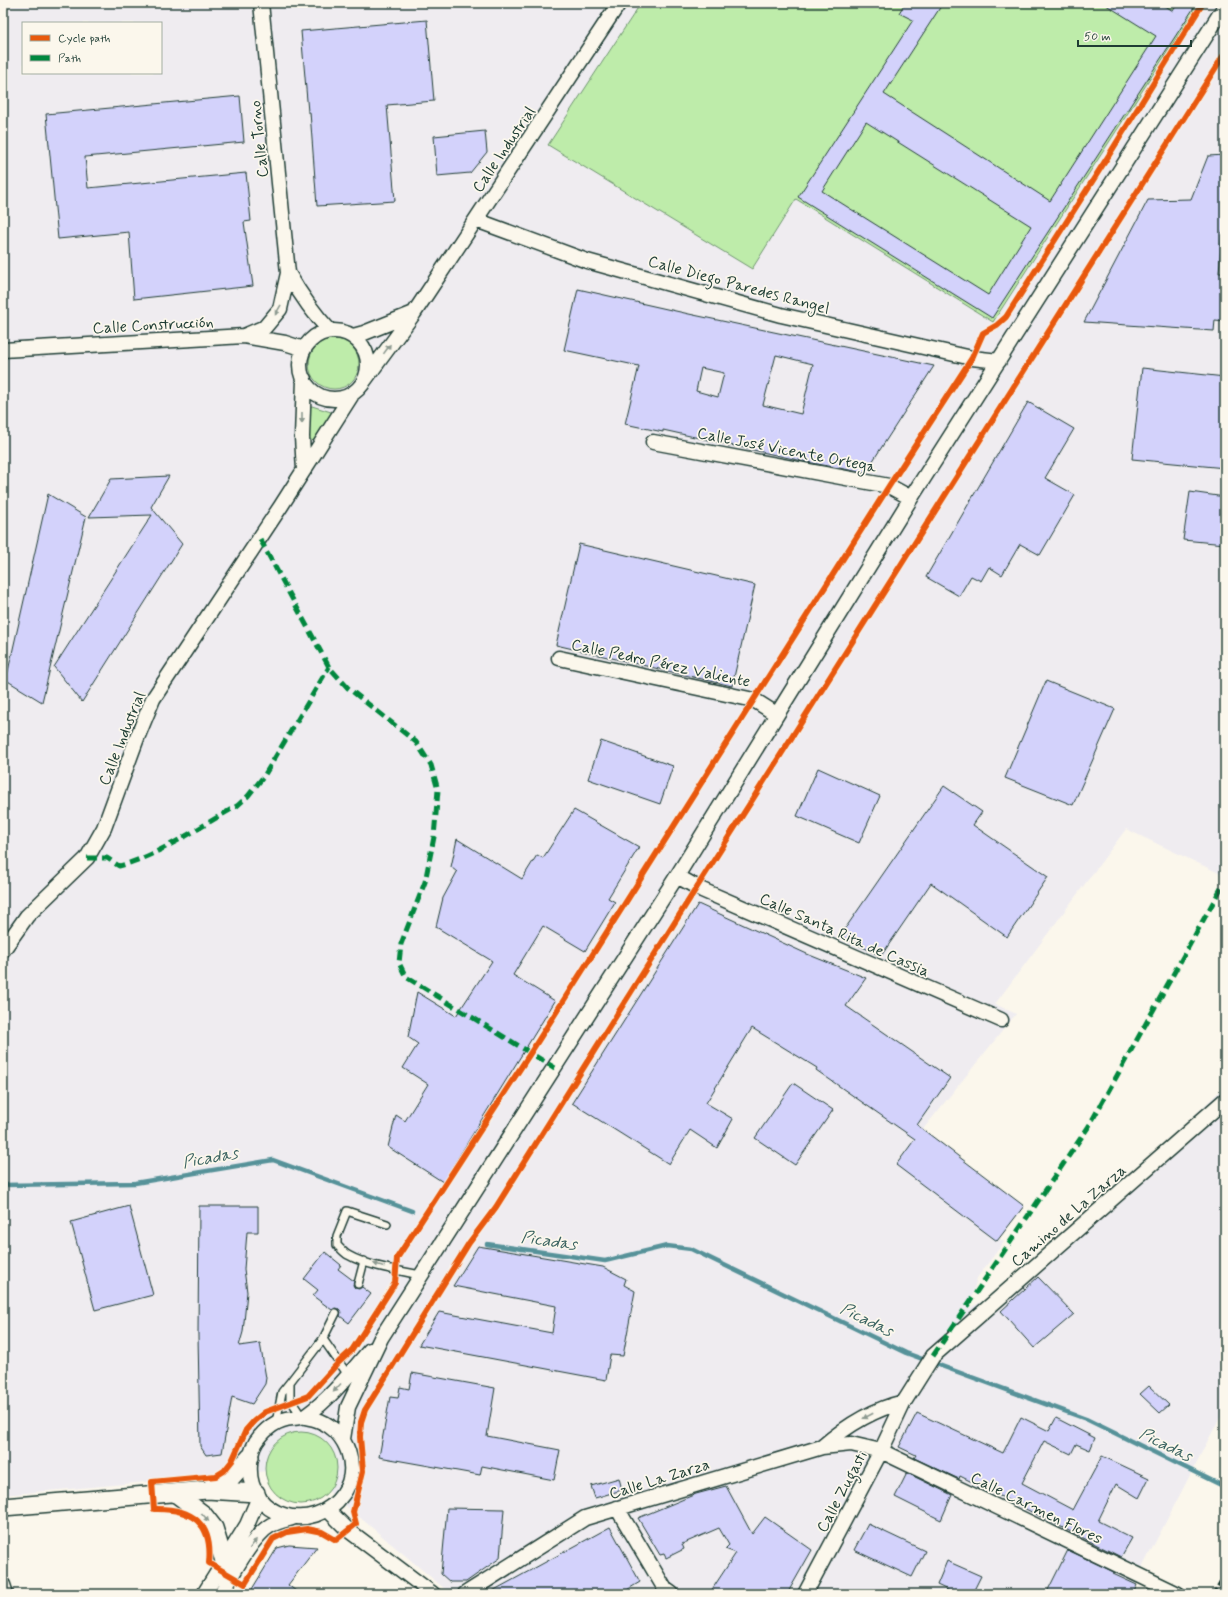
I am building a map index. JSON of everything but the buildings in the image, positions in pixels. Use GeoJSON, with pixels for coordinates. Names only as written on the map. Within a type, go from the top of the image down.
{"type":"FeatureCollection","features":[{"type":"Feature","properties":{"kind":"street","name":"Calle Torno"},"geometry":{"type":"LineString","coordinates":[[244,336],[265,327],[280,309],[288,273],[261,3]]}},
{"type":"Feature","properties":{"kind":"street","name":"Calle Industrial"},"geometry":{"type":"LineString","coordinates":[[364,381],[414,313],[619,3]]}},
{"type":"Feature","properties":{"kind":"street"},"geometry":{"type":"LineString","coordinates":[[343,1439],[348,1407],[381,1338],[677,876],[911,498],[1225,6]]}},
{"type":"Feature","properties":{"kind":"street","name":"Calle Diego Paredes Rangel"},"geometry":{"type":"LineString","coordinates":[[476,220],[587,261],[781,315],[972,358],[999,361]]}},
{"type":"Feature","properties":{"kind":"street","name":"Calle Torno"},"geometry":{"type":"LineString","coordinates":[[288,273],[315,316],[330,331]]}},
{"type":"Feature","properties":{"kind":"street"},"geometry":{"type":"LineString","coordinates":[[353,336],[414,313]]}},
{"type":"Feature","properties":{"kind":"street"},"geometry":{"type":"LineString","coordinates":[[304,379],[310,388],[320,395],[331,398],[342,398],[353,393],[364,381],[368,371],[368,361],[363,347],[353,336],[342,332],[330,331],[320,334],[311,340],[304,349],[301,364],[304,379],[302,437],[304,470]]}},
{"type":"Feature","properties":{"kind":"street","name":"Calle Construcción"},"geometry":{"type":"LineString","coordinates":[[3,350],[244,336],[285,343],[304,349]]}},
{"type":"Feature","properties":{"kind":"street","name":"Calle Industrial"},"geometry":{"type":"LineString","coordinates":[[3,950],[27,916],[86,858],[104,828],[136,738],[153,699],[353,393]]}},
{"type":"Feature","properties":{"kind":"street","name":"Calle José Vicente Ortega"},"geometry":{"type":"LineString","coordinates":[[653,442],[889,486],[911,498]]}},
{"type":"Feature","properties":{"kind":"street","name":"Calle Pedro Pérez Valiente"},"geometry":{"type":"LineString","coordinates":[[559,658],[754,700],[776,714]]}},
{"type":"Feature","properties":{"kind":"street","name":"Calle Santa Rita de Cassia"},"geometry":{"type":"LineString","coordinates":[[677,876],[702,890],[1001,1020]]}},
{"type":"Feature","properties":{"kind":"street","name":"Camino de La Zarza"},"geometry":{"type":"LineString","coordinates":[[933,1356],[1225,1100]]}},
{"type":"Feature","properties":{"kind":"street"},"geometry":{"type":"LineString","coordinates":[[303,1417],[324,1402],[381,1338]]}},
{"type":"Feature","properties":{"kind":"street","name":"Calle Zugasti"},"geometry":{"type":"LineString","coordinates":[[805,1594],[881,1451],[904,1402],[933,1356]]}},
{"type":"Feature","properties":{"kind":"street","name":"Calle Zugasti"},"geometry":{"type":"LineString","coordinates":[[822,1447],[842,1430],[887,1406],[904,1402]]}},
{"type":"Feature","properties":{"kind":"street"},"geometry":{"type":"LineString","coordinates":[[221,1594],[235,1568],[261,1533],[272,1525],[292,1518],[317,1516],[338,1502],[346,1490],[350,1478],[351,1464],[343,1439],[332,1428],[320,1421],[303,1417],[290,1418],[276,1423],[264,1432],[255,1444],[250,1458],[250,1471],[257,1495],[273,1510],[292,1518]]}},
{"type":"Feature","properties":{"kind":"street","name":"Calle La Zarza"},"geometry":{"type":"LineString","coordinates":[[465,1594],[585,1518],[822,1447],[851,1444],[881,1451]]}},
{"type":"Feature","properties":{"kind":"street","name":"Calle Carmen Flores"},"geometry":{"type":"LineString","coordinates":[[881,1451],[1178,1594]]}},
{"type":"Feature","properties":{"kind":"street"},"geometry":{"type":"LineString","coordinates":[[207,1490],[232,1477],[250,1458]]}},
{"type":"Feature","properties":{"kind":"street"},"geometry":{"type":"LineString","coordinates":[[3,1507],[207,1490],[257,1495]]}},
{"type":"Feature","properties":{"kind":"street"},"geometry":{"type":"LineString","coordinates":[[175,1493],[204,1514],[214,1528],[224,1561]]}},
{"type":"Feature","properties":{"kind":"street"},"geometry":{"type":"LineString","coordinates":[[204,1594],[247,1525],[257,1495]]}},
{"type":"Feature","properties":{"kind":"street"},"geometry":{"type":"LineString","coordinates":[[617,1508],[665,1589],[672,1594]]}},
{"type":"Feature","properties":{"kind":"street"},"geometry":{"type":"LineString","coordinates":[[328,1510],[348,1530],[433,1594]]}},
{"type":"Feature","properties":{"kind":"street"},"geometry":{"type":"LineString","coordinates":[[3,1585],[6,1594]]}},
{"type":"Feature","properties":{"kind":"lane"},"geometry":{"type":"LineString","coordinates":[[387,1224],[347,1211],[337,1236],[337,1245],[348,1255],[364,1261],[421,1275]]}},
{"type":"Feature","properties":{"kind":"lane"},"geometry":{"type":"LineString","coordinates":[[358,1284],[364,1261]]}},
{"type":"Feature","properties":{"kind":"lane"},"geometry":{"type":"LineString","coordinates":[[276,1423],[282,1392],[323,1339],[336,1314]]}},
{"type":"Feature","properties":{"kind":"lane"},"geometry":{"type":"LineString","coordinates":[[323,1339],[348,1375]]}},
{"type":"Feature","properties":{"kind":"lane"},"geometry":{"type":"LineString","coordinates":[[290,1382],[290,1399],[303,1417]]}},
{"type":"Feature","properties":{"kind":"shaded area"},"geometry":{"type":"Polygon","coordinates":[[[3,3],[1225,3],[1225,871],[1223,875],[1126,829],[995,1004],[1016,1014],[899,1159],[1004,1242],[977,1278],[969,1308],[990,1298],[1177,1132],[1225,1086],[1225,1413],[1218,1421],[1143,1566],[1133,1594],[451,1594],[301,1468],[3,1495],[3,3]]]}},
{"type":"Feature","properties":{"kind":"green space"},"geometry":{"type":"Polygon","coordinates":[[[641,3],[1199,3],[993,322],[796,199],[752,269],[548,145],[641,3]]]}},
{"type":"Feature","properties":{"kind":"green space"},"geometry":{"type":"Polygon","coordinates":[[[334,339],[343,341],[354,350],[359,364],[357,373],[348,384],[334,389],[325,387],[314,378],[309,364],[311,355],[320,344],[334,339]]]}},
{"type":"Feature","properties":{"kind":"green space"},"geometry":{"type":"Polygon","coordinates":[[[312,406],[331,412],[333,416],[314,441],[308,439],[307,408],[312,406]]]}},
{"type":"Feature","properties":{"kind":"green space"},"geometry":{"type":"Polygon","coordinates":[[[294,1432],[308,1432],[315,1434],[327,1442],[335,1454],[337,1468],[335,1482],[327,1494],[315,1502],[308,1504],[294,1504],[287,1502],[275,1494],[267,1482],[265,1475],[265,1461],[267,1454],[275,1442],[287,1434],[294,1432]]]}},
{"type":"Feature","properties":{"kind":"waterway","name":"Picadas"},"geometry":{"type":"LineString","coordinates":[[3,1185],[135,1183],[273,1160],[412,1211]]}},
{"type":"Feature","properties":{"kind":"waterway","name":"Picadas"},"geometry":{"type":"LineString","coordinates":[[487,1244],[605,1261],[667,1246],[691,1249],[906,1353],[1086,1419],[1225,1487]]}},
{"type":"Feature","properties":{"kind":"railway"},"geometry":{"type":"LineString","coordinates":[[1213,1594],[1225,1574]]}},
{"type":"Feature","properties":{"kind":"marked path"},"geometry":{"type":"LineString","coordinates":[[260,539],[329,667],[348,688],[416,742],[431,765],[438,790],[434,837],[425,882],[401,944],[399,963],[406,977],[555,1068]]}},
{"type":"Feature","properties":{"kind":"marked path"},"geometry":{"type":"LineString","coordinates":[[87,858],[107,858],[119,866],[134,861],[179,840],[237,806],[248,796],[264,776],[329,667]]}},
{"type":"Feature","properties":{"kind":"marked path"},"geometry":{"type":"LineString","coordinates":[[933,1356],[1089,1126],[1225,881]]}},
{"type":"Feature","properties":{"kind":"cycle path"},"geometry":{"type":"LineString","coordinates":[[1203,3],[1006,317],[997,325],[983,333],[972,358],[889,486],[531,1052],[397,1258],[395,1283],[352,1350],[308,1396],[265,1412],[254,1421],[246,1430],[232,1461],[224,1471],[216,1476],[152,1482],[154,1509],[179,1511],[189,1515],[203,1528],[209,1549],[209,1563],[245,1584],[273,1539],[287,1532],[307,1529],[322,1532],[336,1540],[356,1524],[353,1512],[363,1471],[360,1437],[361,1422],[365,1410],[469,1243],[496,1207],[1225,53]]}}]}
